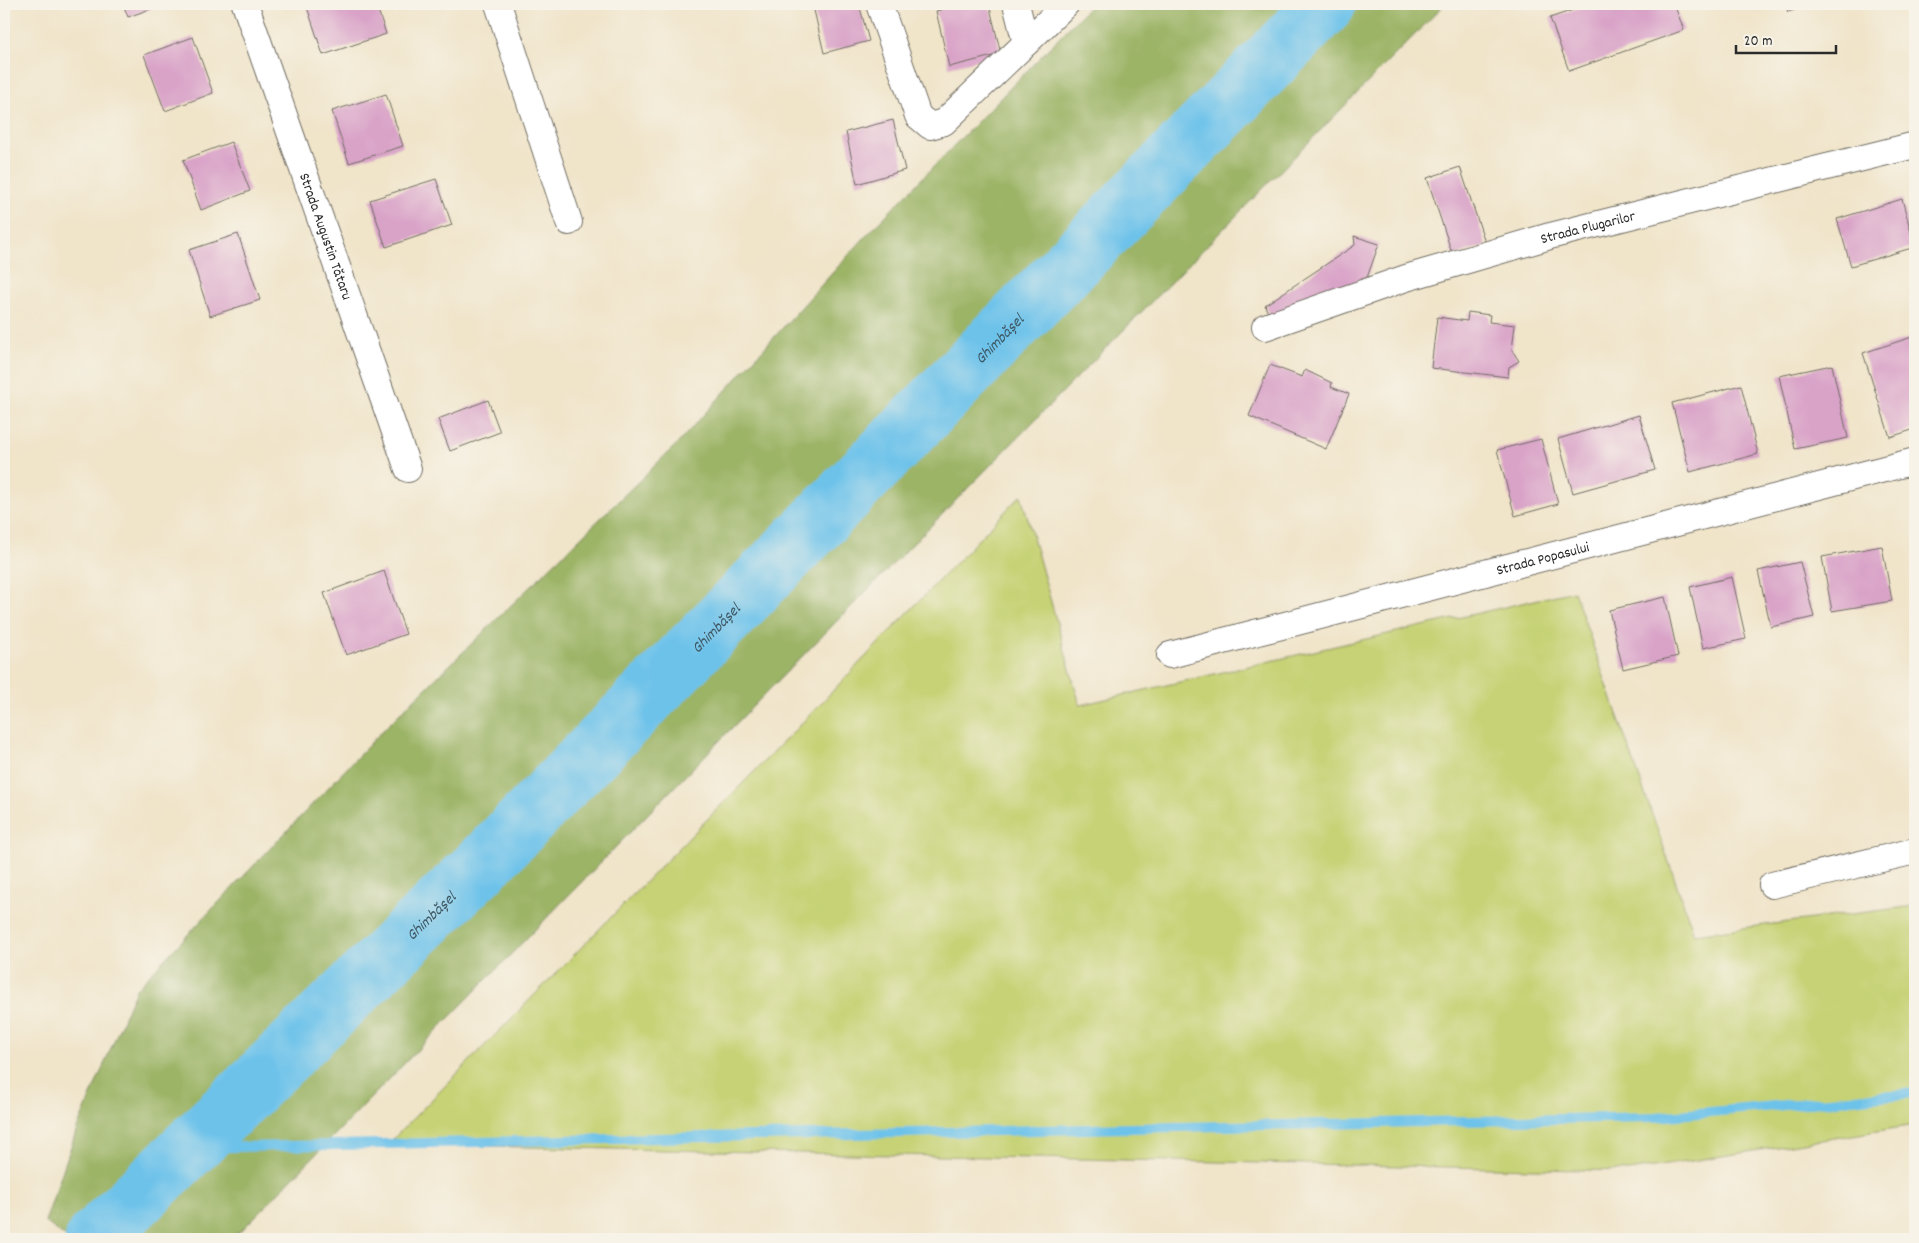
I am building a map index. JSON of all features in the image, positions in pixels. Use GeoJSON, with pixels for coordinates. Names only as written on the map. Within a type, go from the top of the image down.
{"type":"FeatureCollection","features":[{"type":"Feature","properties":{"kind":"street","name":"Strada Augustin Tătaru"},"geometry":{"type":"LineString","coordinates":[[245,4],[408,469]]}},
{"type":"Feature","properties":{"kind":"street"},"geometry":{"type":"LineString","coordinates":[[498,4],[569,222]]}},
{"type":"Feature","properties":{"kind":"street"},"geometry":{"type":"LineString","coordinates":[[879,4],[918,116],[930,126],[944,122],[1066,4]]}},
{"type":"Feature","properties":{"kind":"street"},"geometry":{"type":"LineString","coordinates":[[1016,4],[1026,43]]}},
{"type":"Feature","properties":{"kind":"street","name":"Strada Plugarilor"},"geometry":{"type":"LineString","coordinates":[[1265,327],[1406,278],[1550,236],[1915,145]]}},
{"type":"Feature","properties":{"kind":"street","name":"Strada Popasului"},"geometry":{"type":"LineString","coordinates":[[1170,655],[1915,463]]}},
{"type":"Feature","properties":{"kind":"street"},"geometry":{"type":"LineString","coordinates":[[1772,885],[1915,851]]}},
{"type":"Feature","properties":{"kind":"green space"},"geometry":{"type":"Polygon","coordinates":[[[1092,4],[1445,4],[767,692],[242,1230],[228,1239],[69,1239],[45,1222],[78,1126],[136,989],[387,726],[679,442],[866,236],[1092,4]]]}},
{"type":"Feature","properties":{"kind":"green space"},"geometry":{"type":"Polygon","coordinates":[[[1021,495],[1080,705],[1574,591],[1694,934],[1915,906],[1915,1125],[1629,1171],[388,1144],[799,726],[1021,495]]]}},
{"type":"Feature","properties":{"kind":"building"},"geometry":{"type":"Polygon","coordinates":[[[123,4],[164,4],[128,17],[123,4]]]}},
{"type":"Feature","properties":{"kind":"building"},"geometry":{"type":"Polygon","coordinates":[[[306,4],[376,4],[386,34],[323,55],[306,4]]]}},
{"type":"Feature","properties":{"kind":"building"},"geometry":{"type":"Polygon","coordinates":[[[821,4],[859,4],[869,41],[824,53],[813,6],[821,4]]]}},
{"type":"Feature","properties":{"kind":"building"},"geometry":{"type":"Polygon","coordinates":[[[965,4],[989,4],[1001,54],[949,67],[936,11],[965,4]]]}},
{"type":"Feature","properties":{"kind":"building"},"geometry":{"type":"Polygon","coordinates":[[[1590,4],[1674,4],[1684,30],[1569,71],[1550,18],[1590,4]]]}},
{"type":"Feature","properties":{"kind":"building"},"geometry":{"type":"Polygon","coordinates":[[[1785,4],[1811,4],[1788,12],[1785,4]]]}},
{"type":"Feature","properties":{"kind":"building"},"geometry":{"type":"Polygon","coordinates":[[[193,37],[213,93],[165,111],[144,55],[193,37]]]}},
{"type":"Feature","properties":{"kind":"building"},"geometry":{"type":"Polygon","coordinates":[[[386,94],[403,146],[349,163],[332,111],[386,94]]]}},
{"type":"Feature","properties":{"kind":"building"},"geometry":{"type":"Polygon","coordinates":[[[893,120],[905,170],[857,184],[846,132],[893,120]]]}},
{"type":"Feature","properties":{"kind":"building"},"geometry":{"type":"Polygon","coordinates":[[[231,142],[250,191],[201,210],[183,160],[231,142]]]}},
{"type":"Feature","properties":{"kind":"building"},"geometry":{"type":"Polygon","coordinates":[[[1460,167],[1486,245],[1453,256],[1427,178],[1460,167]]]}},
{"type":"Feature","properties":{"kind":"building"},"geometry":{"type":"Polygon","coordinates":[[[436,179],[452,225],[386,247],[370,200],[436,179]]]}},
{"type":"Feature","properties":{"kind":"building"},"geometry":{"type":"Polygon","coordinates":[[[1902,199],[1915,247],[1851,266],[1837,219],[1902,199]]]}},
{"type":"Feature","properties":{"kind":"building"},"geometry":{"type":"Polygon","coordinates":[[[238,234],[260,300],[210,316],[189,250],[238,234]]]}},
{"type":"Feature","properties":{"kind":"building"},"geometry":{"type":"Polygon","coordinates":[[[1354,236],[1379,244],[1364,286],[1270,319],[1265,305],[1355,245],[1354,236]]]}},
{"type":"Feature","properties":{"kind":"building"},"geometry":{"type":"Polygon","coordinates":[[[1468,312],[1490,315],[1489,322],[1515,325],[1512,350],[1519,361],[1509,367],[1508,377],[1431,368],[1437,317],[1467,321],[1468,312]]]}},
{"type":"Feature","properties":{"kind":"building"},"geometry":{"type":"Polygon","coordinates":[[[1915,336],[1915,429],[1890,437],[1863,353],[1915,336]]]}},
{"type":"Feature","properties":{"kind":"building"},"geometry":{"type":"Polygon","coordinates":[[[1270,365],[1302,377],[1305,370],[1332,383],[1331,387],[1349,394],[1326,449],[1249,416],[1270,365]]]}},
{"type":"Feature","properties":{"kind":"building"},"geometry":{"type":"Polygon","coordinates":[[[1832,365],[1848,438],[1795,449],[1779,376],[1832,365]]]}},
{"type":"Feature","properties":{"kind":"building"},"geometry":{"type":"Polygon","coordinates":[[[1741,385],[1758,454],[1690,472],[1672,403],[1741,385]]]}},
{"type":"Feature","properties":{"kind":"building"},"geometry":{"type":"Polygon","coordinates":[[[488,400],[500,432],[450,451],[438,419],[488,400]]]}},
{"type":"Feature","properties":{"kind":"building"},"geometry":{"type":"Polygon","coordinates":[[[1639,415],[1655,470],[1573,493],[1558,439],[1639,415]]]}},
{"type":"Feature","properties":{"kind":"building"},"geometry":{"type":"Polygon","coordinates":[[[1541,439],[1558,504],[1515,516],[1497,450],[1541,439]]]}},
{"type":"Feature","properties":{"kind":"building"},"geometry":{"type":"Polygon","coordinates":[[[1882,546],[1892,601],[1832,611],[1822,557],[1882,546]]]}},
{"type":"Feature","properties":{"kind":"building"},"geometry":{"type":"Polygon","coordinates":[[[1800,562],[1814,617],[1771,627],[1758,571],[1800,562]]]}},
{"type":"Feature","properties":{"kind":"building"},"geometry":{"type":"Polygon","coordinates":[[[384,571],[406,634],[346,655],[324,593],[384,571]]]}},
{"type":"Feature","properties":{"kind":"building"},"geometry":{"type":"Polygon","coordinates":[[[1732,577],[1746,639],[1703,648],[1690,587],[1732,577]]]}},
{"type":"Feature","properties":{"kind":"building"},"geometry":{"type":"Polygon","coordinates":[[[1665,597],[1678,656],[1623,669],[1609,610],[1665,597]]]}},
{"type":"Feature","properties":{"kind":"waterway"},"geometry":{"type":"LineString","coordinates":[[1309,21],[1310,4]]}},
{"type":"Feature","properties":{"kind":"waterway","name":"Ghimbășel"},"geometry":{"type":"LineString","coordinates":[[95,1239],[481,866],[1326,4]]}},
{"type":"Feature","properties":{"kind":"waterway"},"geometry":{"type":"LineString","coordinates":[[190,1148],[1656,1117],[1915,1093]]}}]}
